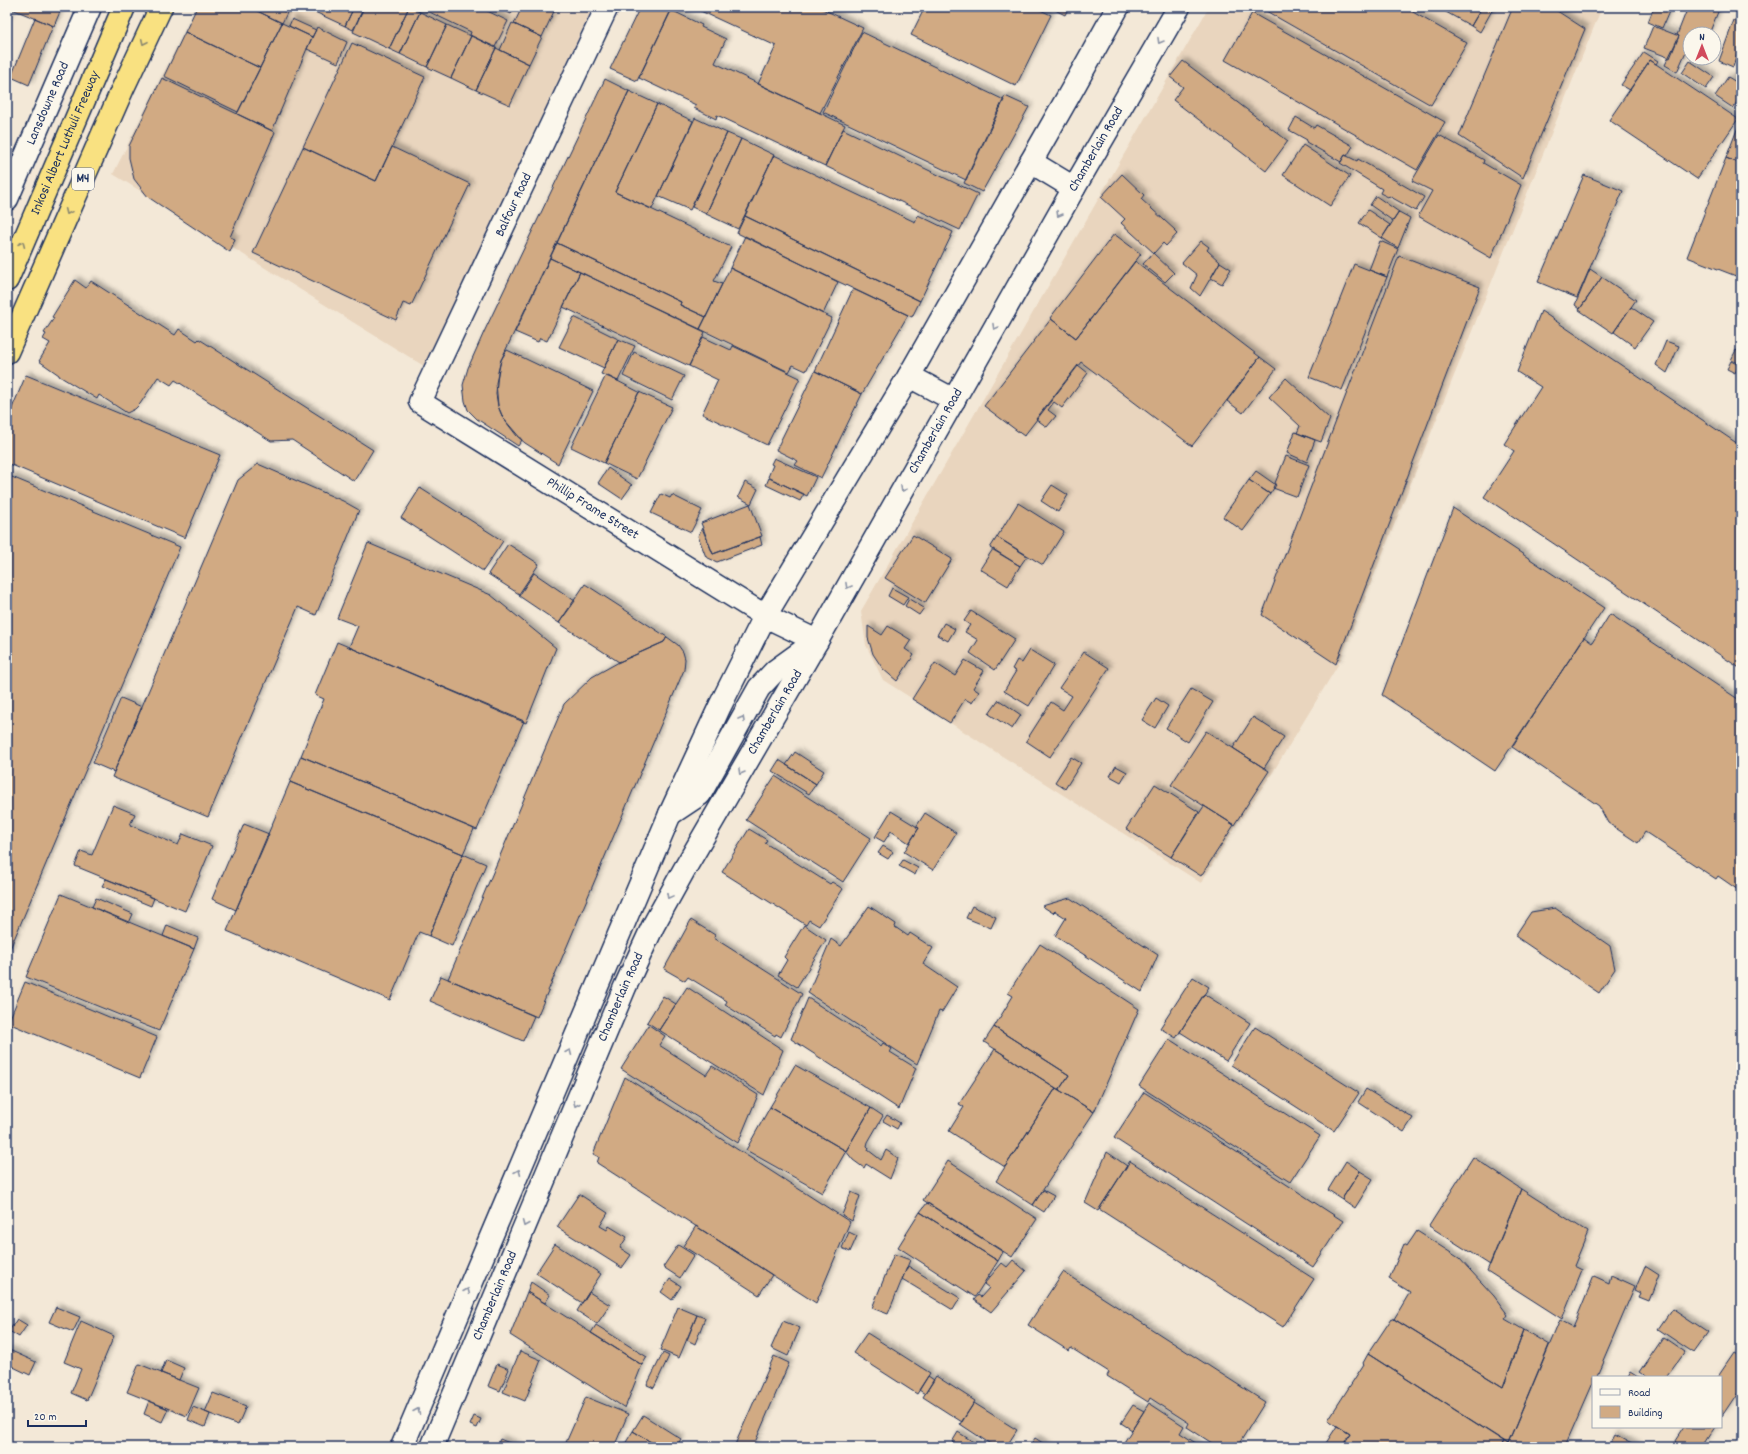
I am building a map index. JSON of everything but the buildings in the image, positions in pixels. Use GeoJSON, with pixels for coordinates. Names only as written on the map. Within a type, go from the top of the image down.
{"type":"FeatureCollection","features":[{"type":"Feature","properties":{"kind":"highway","name":"Inkosi Albert Luthuli Freeway"},"geometry":{"type":"LineString","coordinates":[[7,280],[124,7]]}},
{"type":"Feature","properties":{"kind":"highway","name":"M4"},"geometry":{"type":"LineString","coordinates":[[7,352],[119,95],[161,7]]}},
{"type":"Feature","properties":{"kind":"street","name":"Lansdowne Road"},"geometry":{"type":"LineString","coordinates":[[7,199],[90,7]]}},
{"type":"Feature","properties":{"kind":"street","name":"Balfour Road"},"geometry":{"type":"LineString","coordinates":[[420,402],[607,7]]}},
{"type":"Feature","properties":{"kind":"street","name":"Chamberlain Road"},"geometry":{"type":"LineString","coordinates":[[402,1447],[651,856],[720,706],[765,616],[909,376],[1118,7]]}},
{"type":"Feature","properties":{"kind":"street","name":"Chamberlain Road"},"geometry":{"type":"LineString","coordinates":[[432,1447],[625,987],[653,926],[817,641],[1074,188],[1179,7]]}},
{"type":"Feature","properties":{"kind":"street"},"geometry":{"type":"LineString","coordinates":[[1031,162],[1074,188]]}},
{"type":"Feature","properties":{"kind":"street"},"geometry":{"type":"LineString","coordinates":[[909,376],[954,400]]}},
{"type":"Feature","properties":{"kind":"street","name":"Phillip Frame Street"},"geometry":{"type":"LineString","coordinates":[[420,402],[765,616],[817,641]]}},
{"type":"Feature","properties":{"kind":"street"},"geometry":{"type":"LineString","coordinates":[[670,814],[700,794],[759,688],[775,671],[817,641]]}},
{"type":"Feature","properties":{"kind":"street"},"geometry":{"type":"LineString","coordinates":[[651,856],[684,870]]}},
{"type":"Feature","properties":{"kind":"shaded area"},"geometry":{"type":"Polygon","coordinates":[[[197,7],[593,7],[424,366],[113,174],[197,7]]]}},
{"type":"Feature","properties":{"kind":"shaded area"},"geometry":{"type":"Polygon","coordinates":[[[1209,7],[1602,7],[1338,665],[1273,772],[1237,824],[1201,883],[883,680],[866,645],[861,611],[1209,7]]]}}]}
